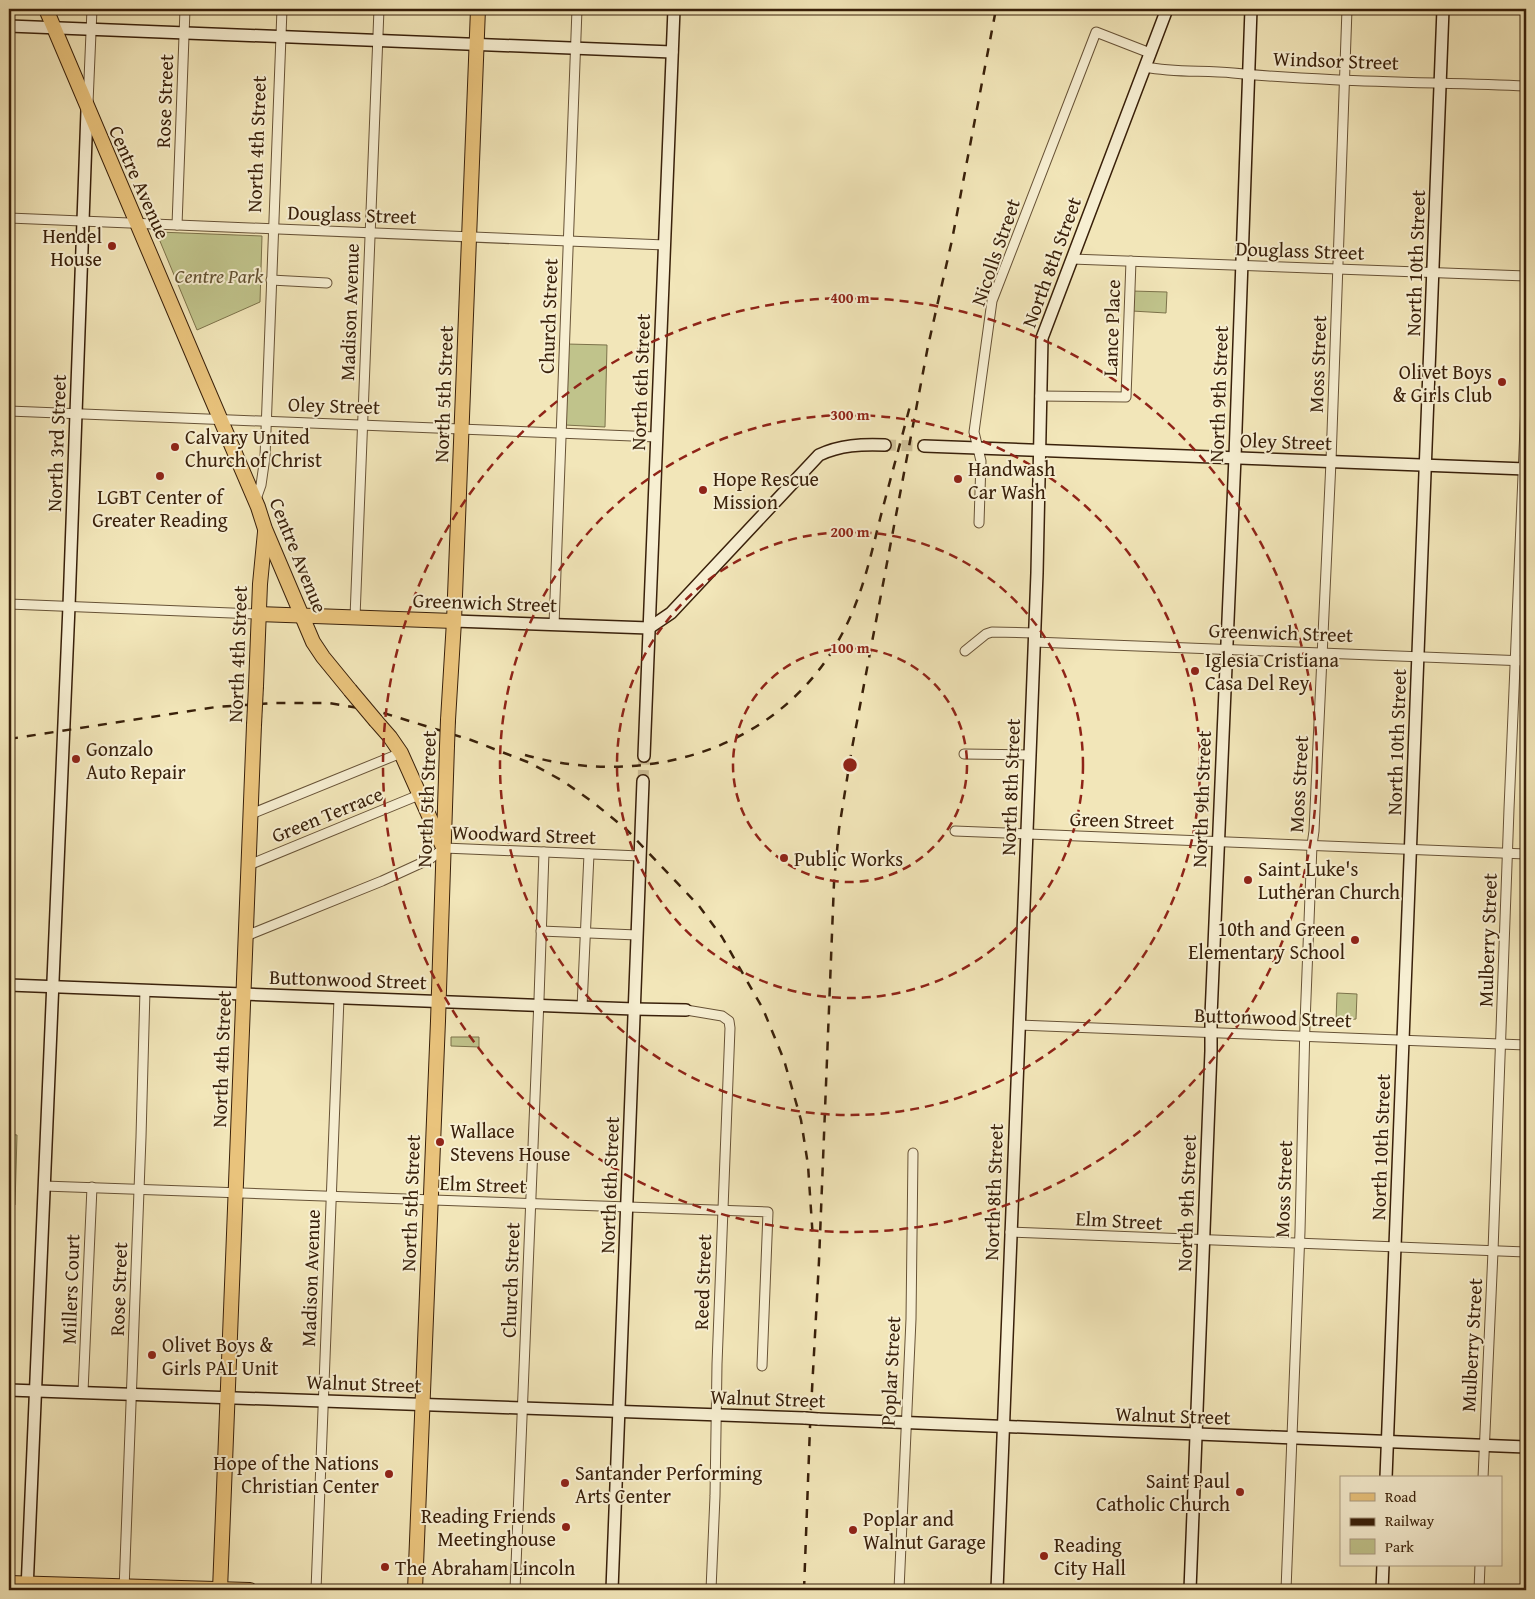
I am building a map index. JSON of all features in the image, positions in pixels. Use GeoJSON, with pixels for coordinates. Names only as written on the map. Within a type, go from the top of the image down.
{"type":"FeatureCollection","features":[{"type":"Feature","properties":{"kind":"main road","name":"Centre Avenue"},"geometry":{"type":"LineString","coordinates":[[46,9],[87,110],[255,502],[312,642],[322,658],[376,720],[401,753],[444,848]]}},
{"type":"Feature","properties":{"kind":"main road","name":"North 5th Street"},"geometry":{"type":"LineString","coordinates":[[415,1590],[439,1001],[448,720],[454,621],[478,9]]}},
{"type":"Feature","properties":{"kind":"main road","name":"North 4th Street"},"geometry":{"type":"LineString","coordinates":[[220,1590],[258,614],[265,529]]}},
{"type":"Feature","properties":{"kind":"main road","name":"Greenwich Street"},"geometry":{"type":"LineString","coordinates":[[258,614],[454,621]]}},
{"type":"Feature","properties":{"kind":"main road"},"geometry":{"type":"LineString","coordinates":[[9,1583],[28,1587],[250,1590]]}},
{"type":"Feature","properties":{"kind":"street","name":"North 3rd Street"},"geometry":{"type":"LineString","coordinates":[[35,1390],[69,606],[92,9]]}},
{"type":"Feature","properties":{"kind":"street","name":"Rose Street"},"geometry":{"type":"LineString","coordinates":[[177,225],[185,9]]}},
{"type":"Feature","properties":{"kind":"street","name":"North 4th Street"},"geometry":{"type":"LineString","coordinates":[[255,502],[261,485],[265,457],[282,9]]}},
{"type":"Feature","properties":{"kind":"street","name":"Madison Avenue"},"geometry":{"type":"LineString","coordinates":[[354,617],[379,9]]}},
{"type":"Feature","properties":{"kind":"street","name":"Church Street"},"geometry":{"type":"LineString","coordinates":[[554,625],[577,9]]}},
{"type":"Feature","properties":{"kind":"street","name":"North 6th Street"},"geometry":{"type":"LineString","coordinates":[[644,756],[674,9]]}},
{"type":"Feature","properties":{"kind":"street","name":"North 8th Street"},"geometry":{"type":"LineString","coordinates":[[997,1590],[1030,755],[1042,338],[1167,9]]}},
{"type":"Feature","properties":{"kind":"street","name":"North 9th Street"},"geometry":{"type":"LineString","coordinates":[[1190,1590],[1251,9]]}},
{"type":"Feature","properties":{"kind":"street","name":"Moss Street"},"geometry":{"type":"LineString","coordinates":[[1286,1590],[1312,846],[1331,461],[1347,9]]}},
{"type":"Feature","properties":{"kind":"street","name":"North 10th Street"},"geometry":{"type":"LineString","coordinates":[[1386,1476],[1444,9]]}},
{"type":"Feature","properties":{"kind":"street"},"geometry":{"type":"LineString","coordinates":[[9,26],[672,52]]}},
{"type":"Feature","properties":{"kind":"street","name":"Nicolls Street"},"geometry":{"type":"LineString","coordinates":[[979,523],[981,461],[974,432],[992,301],[1096,32],[1150,53]]}},
{"type":"Feature","properties":{"kind":"street","name":"Windsor Street"},"geometry":{"type":"LineString","coordinates":[[1146,67],[1159,70],[1248,75],[1526,86]]}},
{"type":"Feature","properties":{"kind":"street","name":"Douglass Street"},"geometry":{"type":"LineString","coordinates":[[9,218],[664,244]]}},
{"type":"Feature","properties":{"kind":"street","name":"Douglass Street"},"geometry":{"type":"LineString","coordinates":[[1072,259],[1526,276]]}},
{"type":"Feature","properties":{"kind":"street","name":"Lance Place"},"geometry":{"type":"LineString","coordinates":[[1040,396],[1126,397],[1131,261]]}},
{"type":"Feature","properties":{"kind":"street"},"geometry":{"type":"LineString","coordinates":[[271,280],[327,283]]}},
{"type":"Feature","properties":{"kind":"street","name":"Mulberry Street"},"geometry":{"type":"LineString","coordinates":[[1483,1476],[1507,853],[1525,468],[1526,404]]}},
{"type":"Feature","properties":{"kind":"street","name":"Oley Street"},"geometry":{"type":"LineString","coordinates":[[9,410],[657,437]]}},
{"type":"Feature","properties":{"kind":"street"},"geometry":{"type":"LineString","coordinates":[[649,628],[671,613],[820,455],[830,450],[850,446],[885,445]]}},
{"type":"Feature","properties":{"kind":"street","name":"Oley Street"},"geometry":{"type":"LineString","coordinates":[[924,446],[1525,468]]}},
{"type":"Feature","properties":{"kind":"street","name":"Greenwich Street"},"geometry":{"type":"LineString","coordinates":[[9,604],[258,614]]}},
{"type":"Feature","properties":{"kind":"street","name":"Greenwich Street"},"geometry":{"type":"LineString","coordinates":[[454,621],[649,628]]}},
{"type":"Feature","properties":{"kind":"street","name":"Greenwich Street"},"geometry":{"type":"LineString","coordinates":[[965,651],[986,634],[992,632],[1034,637],[1226,650],[1526,661]]}},
{"type":"Feature","properties":{"kind":"street","name":"Green Terrace"},"geometry":{"type":"LineString","coordinates":[[250,814],[401,753]]}},
{"type":"Feature","properties":{"kind":"street"},"geometry":{"type":"LineString","coordinates":[[964,754],[1030,755]]}},
{"type":"Feature","properties":{"kind":"street","name":"North 6th Street"},"geometry":{"type":"LineString","coordinates":[[612,1590],[643,781]]}},
{"type":"Feature","properties":{"kind":"street","name":"Green Terrace"},"geometry":{"type":"LineString","coordinates":[[248,865],[419,795]]}},
{"type":"Feature","properties":{"kind":"street","name":"Green Street"},"geometry":{"type":"LineString","coordinates":[[955,831],[1526,854]]}},
{"type":"Feature","properties":{"kind":"street","name":"Woodward Street"},"geometry":{"type":"LineString","coordinates":[[246,936],[382,881],[430,859],[444,848],[640,856]]}},
{"type":"Feature","properties":{"kind":"street","name":"Church Street"},"geometry":{"type":"LineString","coordinates":[[515,1590],[544,852]]}},
{"type":"Feature","properties":{"kind":"street"},"geometry":{"type":"LineString","coordinates":[[582,1007],[589,854]]}},
{"type":"Feature","properties":{"kind":"street"},"geometry":{"type":"LineString","coordinates":[[541,931],[637,935]]}},
{"type":"Feature","properties":{"kind":"street","name":"Buttonwood Street"},"geometry":{"type":"LineString","coordinates":[[9,985],[686,1010]]}},
{"type":"Feature","properties":{"kind":"street","name":"Rose Street"},"geometry":{"type":"LineString","coordinates":[[124,1588],[146,990]]}},
{"type":"Feature","properties":{"kind":"street","name":"Madison Avenue"},"geometry":{"type":"LineString","coordinates":[[316,1590],[340,998]]}},
{"type":"Feature","properties":{"kind":"street","name":"Reed Street"},"geometry":{"type":"LineString","coordinates":[[686,1010],[722,1016],[728,1021],[730,1028],[711,1590]]}},
{"type":"Feature","properties":{"kind":"street","name":"Buttonwood Street"},"geometry":{"type":"LineString","coordinates":[[1018,1025],[1526,1045]]}},
{"type":"Feature","properties":{"kind":"street","name":"Poplar Street"},"geometry":{"type":"LineString","coordinates":[[899,1590],[910,1319],[913,1153]]}},
{"type":"Feature","properties":{"kind":"street","name":"Elm Street"},"geometry":{"type":"LineString","coordinates":[[44,1186],[768,1212],[762,1366]]}},
{"type":"Feature","properties":{"kind":"street","name":"Millers Court"},"geometry":{"type":"LineString","coordinates":[[83,1392],[92,1187]]}},
{"type":"Feature","properties":{"kind":"street","name":"Elm Street"},"geometry":{"type":"LineString","coordinates":[[1010,1232],[1203,1241],[1526,1252]]}},
{"type":"Feature","properties":{"kind":"street","name":"Walnut Street"},"geometry":{"type":"LineString","coordinates":[[9,1390],[805,1418],[1526,1447]]}},
{"type":"Feature","properties":{"kind":"street"},"geometry":{"type":"LineString","coordinates":[[28,1587],[35,1390]]}},
{"type":"Feature","properties":{"kind":"street"},"geometry":{"type":"LineString","coordinates":[[1382,1590],[1383,1566]]}},
{"type":"Feature","properties":{"kind":"street"},"geometry":{"type":"LineString","coordinates":[[1479,1590],[1480,1566]]}},
{"type":"Feature","properties":{"kind":"green space","name":"Centre Park"},"geometry":{"type":"Polygon","coordinates":[[[158,232],[262,236],[260,302],[197,330],[157,234],[158,232]]]}},
{"type":"Feature","properties":{"kind":"green space"},"geometry":{"type":"Polygon","coordinates":[[[1132,291],[1167,292],[1166,313],[1132,311],[1132,291]]]}},
{"type":"Feature","properties":{"kind":"green space"},"geometry":{"type":"Polygon","coordinates":[[[567,344],[607,345],[605,427],[565,425],[567,344]]]}},
{"type":"Feature","properties":{"kind":"green space"},"geometry":{"type":"Polygon","coordinates":[[[1337,993],[1357,994],[1356,1019],[1336,1021],[1337,993]]]}},
{"type":"Feature","properties":{"kind":"green space"},"geometry":{"type":"Polygon","coordinates":[[[451,1037],[479,1037],[479,1047],[451,1046],[451,1037]]]}},
{"type":"Feature","properties":{"kind":"green space"},"geometry":{"type":"Polygon","coordinates":[[[9,1134],[17,1135],[15,1205],[9,1204],[9,1134]]]}},
{"type":"Feature","properties":{"kind":"tunnel"},"geometry":{"type":"LineString","coordinates":[[885,445],[924,446]]}},
{"type":"Feature","properties":{"kind":"tunnel"},"geometry":{"type":"LineString","coordinates":[[643,781],[644,756]]}},
{"type":"Feature","properties":{"kind":"railway"},"geometry":{"type":"LineString","coordinates":[[804,1590],[834,883],[839,829],[852,748],[928,346],[952,240],[996,9]]}},
{"type":"Feature","properties":{"kind":"railway"},"geometry":{"type":"LineString","coordinates":[[525,755],[572,764],[620,767],[667,761],[711,749],[753,729],[790,701],[822,666],[847,624],[858,599],[911,402]]}},
{"type":"Feature","properties":{"kind":"railway"},"geometry":{"type":"LineString","coordinates":[[9,739],[216,707],[273,703],[329,703],[377,711],[471,740],[530,763],[563,781],[627,830],[699,906],[722,937],[763,1009],[784,1060],[801,1120],[808,1165],[813,1240]]}},
{"type":"Feature","properties":{"kind":"place","name":"Hendel House"},"geometry":{"type":"Point","coordinates":[112,246]}},
{"type":"Feature","properties":{"kind":"place","name":"Olivet Boys & Girls Club"},"geometry":{"type":"Point","coordinates":[1502,382]}},
{"type":"Feature","properties":{"kind":"place","name":"Calvary United Church of Christ"},"geometry":{"type":"Point","coordinates":[175,447]}},
{"type":"Feature","properties":{"kind":"place","name":"LGBT Center of Greater Reading"},"geometry":{"type":"Point","coordinates":[160,476]}},
{"type":"Feature","properties":{"kind":"place","name":"Handwash Car Wash"},"geometry":{"type":"Point","coordinates":[958,479]}},
{"type":"Feature","properties":{"kind":"place","name":"Hope Rescue Mission"},"geometry":{"type":"Point","coordinates":[703,490]}},
{"type":"Feature","properties":{"kind":"place","name":"Iglesia Cristiana Casa Del Rey"},"geometry":{"type":"Point","coordinates":[1195,671]}},
{"type":"Feature","properties":{"kind":"place","name":"Gonzalo Auto Repair"},"geometry":{"type":"Point","coordinates":[76,759]}},
{"type":"Feature","properties":{"kind":"place","name":"Public Works"},"geometry":{"type":"Point","coordinates":[784,858]}},
{"type":"Feature","properties":{"kind":"place","name":"Saint Luke's Lutheran Church"},"geometry":{"type":"Point","coordinates":[1248,880]}},
{"type":"Feature","properties":{"kind":"place","name":"10th and Green Elementary School"},"geometry":{"type":"Point","coordinates":[1355,940]}},
{"type":"Feature","properties":{"kind":"place","name":"Wallace Stevens House"},"geometry":{"type":"Point","coordinates":[440,1142]}},
{"type":"Feature","properties":{"kind":"place","name":"Olivet Boys & Girls PAL Unit"},"geometry":{"type":"Point","coordinates":[152,1355]}},
{"type":"Feature","properties":{"kind":"place","name":"Hope of the Nations Christian Center"},"geometry":{"type":"Point","coordinates":[389,1474]}},
{"type":"Feature","properties":{"kind":"place","name":"Santander Performing Arts Center"},"geometry":{"type":"Point","coordinates":[565,1483]}},
{"type":"Feature","properties":{"kind":"place","name":"Saint Paul Catholic Church"},"geometry":{"type":"Point","coordinates":[1240,1492]}},
{"type":"Feature","properties":{"kind":"place","name":"Reading Friends Meetinghouse"},"geometry":{"type":"Point","coordinates":[566,1527]}},
{"type":"Feature","properties":{"kind":"place","name":"Poplar and Walnut Garage"},"geometry":{"type":"Point","coordinates":[853,1530]}},
{"type":"Feature","properties":{"kind":"place","name":"Reading City Hall"},"geometry":{"type":"Point","coordinates":[1044,1556]}},
{"type":"Feature","properties":{"kind":"place","name":"The Abraham Lincoln"},"geometry":{"type":"Point","coordinates":[385,1567]}}]}
